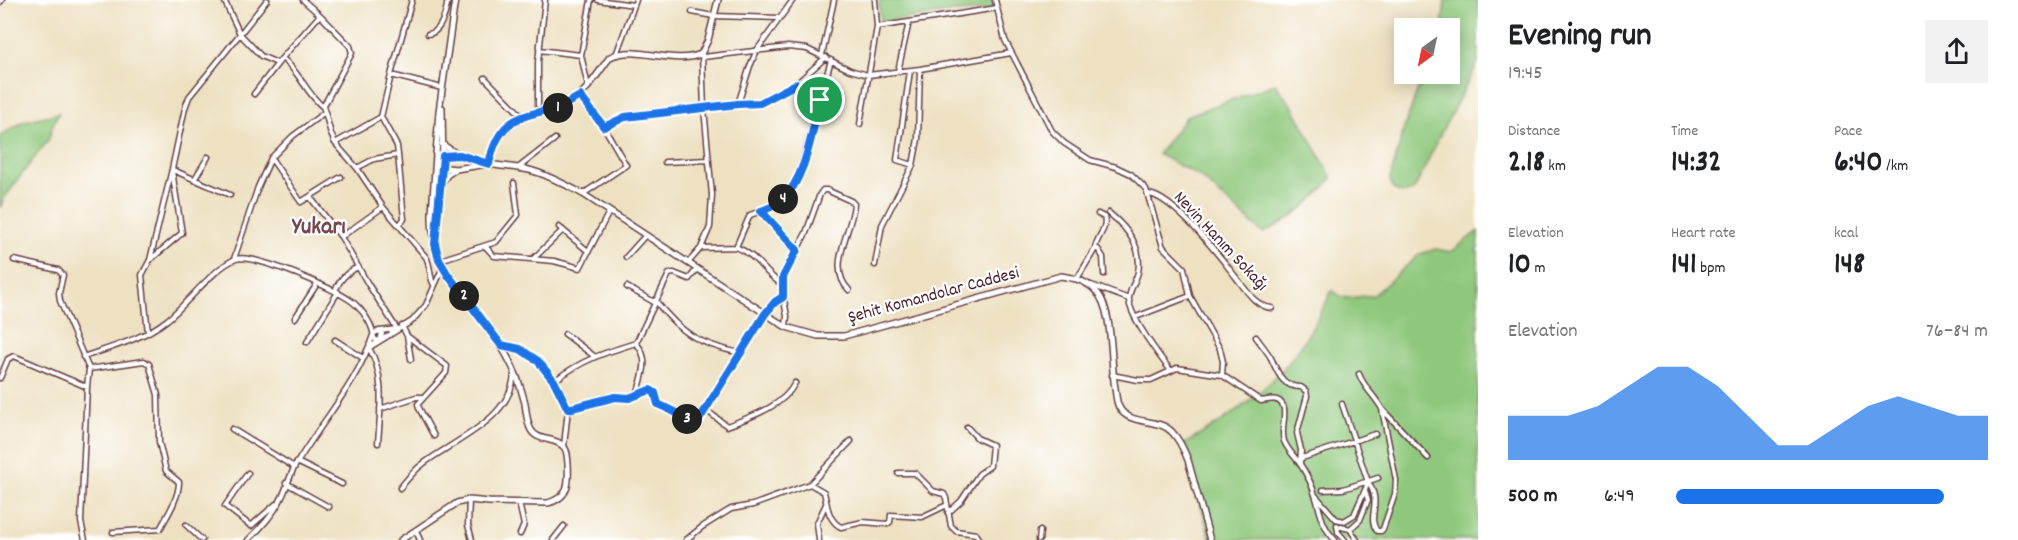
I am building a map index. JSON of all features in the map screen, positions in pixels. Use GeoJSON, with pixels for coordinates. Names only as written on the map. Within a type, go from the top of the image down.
{"type":"FeatureCollection","features":[{"type":"Feature","properties":{"kind":"street"},"geometry":{"type":"LineString","coordinates":[[224,0],[240,34],[261,56],[277,63]]}},
{"type":"Feature","properties":{"kind":"street"},"geometry":{"type":"LineString","coordinates":[[148,334],[142,275],[150,260],[185,108],[189,97],[267,0]]}},
{"type":"Feature","properties":{"kind":"street"},"geometry":{"type":"LineString","coordinates":[[234,259],[258,187],[271,158],[324,109],[352,53],[350,46],[303,0]]}},
{"type":"Feature","properties":{"kind":"street"},"geometry":{"type":"LineString","coordinates":[[400,224],[404,219],[397,146],[381,117],[412,0]]}},
{"type":"Feature","properties":{"kind":"street"},"geometry":{"type":"LineString","coordinates":[[428,34],[437,31],[448,0]]}},
{"type":"Feature","properties":{"kind":"street"},"geometry":{"type":"LineString","coordinates":[[455,0],[439,111],[431,229],[443,267],[501,345],[519,380],[530,429],[540,438],[557,441],[564,446]]}},
{"type":"Feature","properties":{"kind":"street"},"geometry":{"type":"LineString","coordinates":[[538,105],[539,50],[545,0]]}},
{"type":"Feature","properties":{"kind":"street"},"geometry":{"type":"LineString","coordinates":[[588,86],[581,55],[591,0]]}},
{"type":"Feature","properties":{"kind":"street"},"geometry":{"type":"LineString","coordinates":[[597,0],[635,3],[616,55]]}},
{"type":"Feature","properties":{"kind":"street"},"geometry":{"type":"LineString","coordinates":[[688,263],[701,248],[710,226],[712,195],[702,56],[718,0]]}},
{"type":"Feature","properties":{"kind":"street"},"geometry":{"type":"LineString","coordinates":[[738,104],[750,66],[758,50],[793,0]]}},
{"type":"Feature","properties":{"kind":"street"},"geometry":{"type":"LineString","coordinates":[[736,247],[750,215],[782,200],[793,187],[802,168],[820,100],[834,0]]}},
{"type":"Feature","properties":{"kind":"street"},"geometry":{"type":"LineString","coordinates":[[860,124],[877,27],[875,0]]}},
{"type":"Feature","properties":{"kind":"street"},"geometry":{"type":"LineString","coordinates":[[995,0],[1005,40],[1048,125],[1058,138],[1096,163],[1116,167],[1131,174],[1142,183],[1149,194],[1163,247],[1184,268],[1190,296],[1220,349],[1223,362],[1222,375]]}},
{"type":"Feature","properties":{"kind":"street"},"geometry":{"type":"LineString","coordinates":[[877,27],[997,8]]}},
{"type":"Feature","properties":{"kind":"street"},"geometry":{"type":"LineString","coordinates":[[692,12],[713,16],[779,18]]}},
{"type":"Feature","properties":{"kind":"street"},"geometry":{"type":"LineString","coordinates":[[254,94],[277,63],[320,15]]}},
{"type":"Feature","properties":{"kind":"street"},"geometry":{"type":"LineString","coordinates":[[898,71],[909,22]]}},
{"type":"Feature","properties":{"kind":"street"},"geometry":{"type":"LineString","coordinates":[[489,164],[492,148],[505,127],[522,116],[567,104],[580,96],[610,57],[616,55],[626,53],[686,58],[788,47],[807,49],[850,70],[868,75],[910,71],[1011,53]]}},
{"type":"Feature","properties":{"kind":"street"},"geometry":{"type":"LineString","coordinates":[[539,50],[581,55]]}},
{"type":"Feature","properties":{"kind":"street"},"geometry":{"type":"LineString","coordinates":[[604,127],[625,117],[760,103],[796,84],[827,57]]}},
{"type":"Feature","properties":{"kind":"street"},"geometry":{"type":"LineString","coordinates":[[282,58],[324,109],[335,143],[357,168],[383,207],[400,224],[428,261],[435,285]]}},
{"type":"Feature","properties":{"kind":"street"},"geometry":{"type":"LineString","coordinates":[[875,265],[882,225],[913,165],[918,139],[920,69]]}},
{"type":"Feature","properties":{"kind":"street"},"geometry":{"type":"LineString","coordinates":[[910,71],[897,160],[913,165]]}},
{"type":"Feature","properties":{"kind":"street"},"geometry":{"type":"LineString","coordinates":[[391,75],[442,90]]}},
{"type":"Feature","properties":{"kind":"street"},"geometry":{"type":"LineString","coordinates":[[485,78],[522,116]]}},
{"type":"Feature","properties":{"kind":"street"},"geometry":{"type":"LineString","coordinates":[[796,84],[820,100]]}},
{"type":"Feature","properties":{"kind":"street"},"geometry":{"type":"LineString","coordinates":[[435,244],[443,156],[442,90]]}},
{"type":"Feature","properties":{"kind":"street"},"geometry":{"type":"LineString","coordinates":[[580,96],[604,127],[626,165],[583,194]]}},
{"type":"Feature","properties":{"kind":"street"},"geometry":{"type":"LineString","coordinates":[[335,143],[381,117]]}},
{"type":"Feature","properties":{"kind":"street"},"geometry":{"type":"LineString","coordinates":[[517,169],[555,139]]}},
{"type":"Feature","properties":{"kind":"street"},"geometry":{"type":"LineString","coordinates":[[442,144],[460,155],[489,164]]}},
{"type":"Feature","properties":{"kind":"street"},"geometry":{"type":"LineString","coordinates":[[357,168],[374,159],[398,155]]}},
{"type":"Feature","properties":{"kind":"street"},"geometry":{"type":"LineString","coordinates":[[436,162],[443,156],[460,155]]}},
{"type":"Feature","properties":{"kind":"street"},"geometry":{"type":"LineString","coordinates":[[194,180],[208,157]]}},
{"type":"Feature","properties":{"kind":"street"},"geometry":{"type":"LineString","coordinates":[[271,158],[301,202],[341,177]]}},
{"type":"Feature","properties":{"kind":"street"},"geometry":{"type":"LineString","coordinates":[[665,162],[708,160]]}},
{"type":"Feature","properties":{"kind":"street"},"geometry":{"type":"LineString","coordinates":[[436,162],[442,168],[456,169],[489,164]]}},
{"type":"Feature","properties":{"kind":"street","name":"Şehit Komandolar Caddesi"},"geometry":{"type":"LineString","coordinates":[[489,164],[535,172],[583,194],[786,327],[818,336],[844,336],[1061,276],[1085,282],[1095,289],[1104,303],[1118,406],[1130,417],[1161,424],[1172,431],[1183,447],[1193,474],[1210,540]]}},
{"type":"Feature","properties":{"kind":"street"},"geometry":{"type":"LineString","coordinates":[[441,184],[447,175],[456,169]]}},
{"type":"Feature","properties":{"kind":"street"},"geometry":{"type":"LineString","coordinates":[[172,170],[230,195]]}},
{"type":"Feature","properties":{"kind":"street"},"geometry":{"type":"LineString","coordinates":[[150,260],[182,233],[172,170]]}},
{"type":"Feature","properties":{"kind":"street"},"geometry":{"type":"LineString","coordinates":[[439,260],[496,242],[517,218],[514,183]]}},
{"type":"Feature","properties":{"kind":"street"},"geometry":{"type":"LineString","coordinates":[[786,327],[787,316],[782,284],[785,271],[809,225],[822,191],[827,190],[851,201],[854,207],[842,253],[840,277],[849,290]]}},
{"type":"Feature","properties":{"kind":"street","name":"Nevin Hanım Sokağı"},"geometry":{"type":"LineString","coordinates":[[1149,194],[1166,201],[1201,237],[1245,290],[1262,306],[1272,309]]}},
{"type":"Feature","properties":{"kind":"street"},"geometry":{"type":"LineString","coordinates":[[310,197],[341,237],[358,267],[400,328],[407,336],[447,366],[446,373],[418,404],[434,436]]}},
{"type":"Feature","properties":{"kind":"street"},"geometry":{"type":"LineString","coordinates":[[341,237],[383,207]]}},
{"type":"Feature","properties":{"kind":"street"},"geometry":{"type":"LineString","coordinates":[[761,211],[797,250]]}},
{"type":"Feature","properties":{"kind":"street"},"geometry":{"type":"LineString","coordinates":[[485,246],[494,256],[554,261],[580,268],[609,212]]}},
{"type":"Feature","properties":{"kind":"street"},"geometry":{"type":"LineString","coordinates":[[1109,213],[1122,224],[1137,249],[1138,272],[1129,299],[1136,317],[1171,371]]}},
{"type":"Feature","properties":{"kind":"street"},"geometry":{"type":"LineString","coordinates":[[1077,279],[1095,249],[1106,222],[1104,217],[1098,214]]}},
{"type":"Feature","properties":{"kind":"street"},"geometry":{"type":"LineString","coordinates":[[533,260],[561,229],[588,251]]}},
{"type":"Feature","properties":{"kind":"street"},"geometry":{"type":"LineString","coordinates":[[626,257],[645,236]]}},
{"type":"Feature","properties":{"kind":"street"},"geometry":{"type":"LineString","coordinates":[[701,248],[736,247],[753,256],[782,284]]}},
{"type":"Feature","properties":{"kind":"street"},"geometry":{"type":"LineString","coordinates":[[1095,249],[1098,249],[1103,257],[1104,273]]}},
{"type":"Feature","properties":{"kind":"street"},"geometry":{"type":"LineString","coordinates":[[83,357],[148,334],[168,319],[206,281],[234,259],[245,258],[264,261],[354,302],[375,333],[375,340],[380,340]]}},
{"type":"Feature","properties":{"kind":"street"},"geometry":{"type":"LineString","coordinates":[[14,260],[62,273],[60,301],[89,369],[81,522],[85,540]]}},
{"type":"Feature","properties":{"kind":"street"},"geometry":{"type":"LineString","coordinates":[[307,342],[336,292],[339,280],[347,272],[358,267]]}},
{"type":"Feature","properties":{"kind":"street"},"geometry":{"type":"LineString","coordinates":[[369,347],[412,321],[426,304],[443,267]]}},
{"type":"Feature","properties":{"kind":"street"},"geometry":{"type":"LineString","coordinates":[[554,381],[573,367],[594,356],[636,343],[670,273],[689,279],[697,269]]}},
{"type":"Feature","properties":{"kind":"street"},"geometry":{"type":"LineString","coordinates":[[1085,282],[1129,299]]}},
{"type":"Feature","properties":{"kind":"street"},"geometry":{"type":"LineString","coordinates":[[295,318],[317,284]]}},
{"type":"Feature","properties":{"kind":"street"},"geometry":{"type":"LineString","coordinates":[[627,287],[655,301],[671,321],[691,337],[714,348],[740,353]]}},
{"type":"Feature","properties":{"kind":"street"},"geometry":{"type":"LineString","coordinates":[[1136,317],[1190,296]]}},
{"type":"Feature","properties":{"kind":"street"},"geometry":{"type":"LineString","coordinates":[[568,409],[615,397],[629,398],[652,391],[655,393],[658,404],[697,423],[765,314],[775,302],[783,297]]}},
{"type":"Feature","properties":{"kind":"street"},"geometry":{"type":"LineString","coordinates":[[375,333],[400,328]]}},
{"type":"Feature","properties":{"kind":"street"},"geometry":{"type":"LineString","coordinates":[[375,333],[383,335],[380,340]]}},
{"type":"Feature","properties":{"kind":"street"},"geometry":{"type":"LineString","coordinates":[[248,540],[266,523],[281,499],[294,467],[353,378],[375,333]]}},
{"type":"Feature","properties":{"kind":"street"},"geometry":{"type":"LineString","coordinates":[[565,334],[594,356]]}},
{"type":"Feature","properties":{"kind":"street"},"geometry":{"type":"LineString","coordinates":[[407,336],[411,359]]}},
{"type":"Feature","properties":{"kind":"street"},"geometry":{"type":"LineString","coordinates":[[1256,337],[1283,382],[1303,387],[1307,393],[1297,433],[1302,458],[1300,464]]}},
{"type":"Feature","properties":{"kind":"street"},"geometry":{"type":"LineString","coordinates":[[335,340],[363,358]]}},
{"type":"Feature","properties":{"kind":"street"},"geometry":{"type":"LineString","coordinates":[[636,343],[645,356],[637,395]]}},
{"type":"Feature","properties":{"kind":"street"},"geometry":{"type":"LineString","coordinates":[[401,540],[457,503],[469,500],[548,503],[561,498],[567,487],[569,479],[564,446],[568,409],[554,381],[538,361],[520,349],[501,345]]}},
{"type":"Feature","properties":{"kind":"street"},"geometry":{"type":"LineString","coordinates":[[369,347],[377,369],[380,409],[378,442]]}},
{"type":"Feature","properties":{"kind":"street"},"geometry":{"type":"LineString","coordinates":[[0,378],[8,359],[14,356],[87,387]]}},
{"type":"Feature","properties":{"kind":"street"},"geometry":{"type":"LineString","coordinates":[[89,369],[144,361],[149,364],[158,395],[159,442],[165,471],[177,480],[179,485],[160,529],[113,532]]}},
{"type":"Feature","properties":{"kind":"street"},"geometry":{"type":"LineString","coordinates":[[1112,375],[1151,380],[1178,368],[1222,375],[1260,401],[1274,399],[1281,402],[1285,409],[1282,425],[1284,442],[1300,464],[1316,495],[1338,521]]}},
{"type":"Feature","properties":{"kind":"street"},"geometry":{"type":"LineString","coordinates":[[400,488],[420,465],[485,423],[498,410],[509,395],[514,371]]}},
{"type":"Feature","properties":{"kind":"street"},"geometry":{"type":"LineString","coordinates":[[1342,404],[1368,482],[1374,491],[1376,504],[1373,525],[1380,532],[1395,494],[1396,480],[1382,410],[1376,398],[1362,383],[1359,374]]}},
{"type":"Feature","properties":{"kind":"street"},"geometry":{"type":"LineString","coordinates":[[706,410],[727,426],[752,416],[784,398],[791,392],[795,383]]}},
{"type":"Feature","properties":{"kind":"street"},"geometry":{"type":"LineString","coordinates":[[380,409],[416,397],[423,397]]}},
{"type":"Feature","properties":{"kind":"street"},"geometry":{"type":"LineString","coordinates":[[1382,410],[1428,458]]}},
{"type":"Feature","properties":{"kind":"street"},"geometry":{"type":"LineString","coordinates":[[948,513],[961,501],[979,474],[989,468],[992,461],[991,443],[977,438],[968,427]]}},
{"type":"Feature","properties":{"kind":"street"},"geometry":{"type":"LineString","coordinates":[[232,429],[294,467]]}},
{"type":"Feature","properties":{"kind":"street"},"geometry":{"type":"LineString","coordinates":[[1302,458],[1375,434]]}},
{"type":"Feature","properties":{"kind":"street"},"geometry":{"type":"LineString","coordinates":[[686,540],[731,509],[753,505],[810,484],[851,441]]}},
{"type":"Feature","properties":{"kind":"street"},"geometry":{"type":"LineString","coordinates":[[297,462],[342,484]]}},
{"type":"Feature","properties":{"kind":"street"},"geometry":{"type":"LineString","coordinates":[[898,473],[915,472],[933,490],[944,494],[949,523],[953,529],[974,533],[980,540]]}},
{"type":"Feature","properties":{"kind":"street"},"geometry":{"type":"LineString","coordinates":[[248,473],[225,506],[251,526],[281,499]]}},
{"type":"Feature","properties":{"kind":"street"},"geometry":{"type":"LineString","coordinates":[[1323,490],[1343,489],[1378,478]]}},
{"type":"Feature","properties":{"kind":"street"},"geometry":{"type":"LineString","coordinates":[[1338,521],[1346,520],[1354,514],[1368,482]]}},
{"type":"Feature","properties":{"kind":"street"},"geometry":{"type":"LineString","coordinates":[[286,483],[329,507]]}},
{"type":"Feature","properties":{"kind":"street"},"geometry":{"type":"LineString","coordinates":[[810,484],[824,492],[826,504],[836,524],[844,527],[863,522],[886,524],[890,522],[891,515],[922,517],[947,505]]}},
{"type":"Feature","properties":{"kind":"street"},"geometry":{"type":"LineString","coordinates":[[1350,529],[1360,520],[1365,510],[1368,500],[1365,490]]}},
{"type":"Feature","properties":{"kind":"street"},"geometry":{"type":"LineString","coordinates":[[1316,495],[1322,523],[1335,540]]}},
{"type":"Feature","properties":{"kind":"street"},"geometry":{"type":"LineString","coordinates":[[469,500],[468,525],[472,540]]}},
{"type":"Feature","properties":{"kind":"street"},"geometry":{"type":"LineString","coordinates":[[519,503],[524,525],[520,534]]}},
{"type":"Feature","properties":{"kind":"street"},"geometry":{"type":"LineString","coordinates":[[819,540],[817,523],[826,504]]}},
{"type":"Feature","properties":{"kind":"street"},"geometry":{"type":"LineString","coordinates":[[1338,521],[1338,532],[1345,540]]}},
{"type":"Feature","properties":{"kind":"street"},"geometry":{"type":"LineString","coordinates":[[186,525],[202,540]]}},
{"type":"Feature","properties":{"kind":"street"},"geometry":{"type":"LineString","coordinates":[[554,540],[564,526]]}},
{"type":"Feature","properties":{"kind":"street"},"geometry":{"type":"LineString","coordinates":[[1337,526],[1350,529],[1358,540]]}},
{"type":"Feature","properties":{"kind":"street"},"geometry":{"type":"LineString","coordinates":[[416,531],[420,540]]}},
{"type":"Feature","properties":{"kind":"street"},"geometry":{"type":"LineString","coordinates":[[1039,540],[1040,531]]}},
{"type":"Feature","properties":{"kind":"green space"},"geometry":{"type":"Polygon","coordinates":[[[881,0],[992,0],[994,10],[955,12],[881,22],[879,4],[881,0]]]}},
{"type":"Feature","properties":{"kind":"green space"},"geometry":{"type":"Polygon","coordinates":[[[1445,0],[1478,0],[1478,63],[1415,188],[1410,192],[1401,193],[1393,188],[1390,180],[1404,128],[1420,84],[1460,84],[1460,18],[1443,18],[1445,0]]]}},
{"type":"Feature","properties":{"kind":"green space"},"geometry":{"type":"Polygon","coordinates":[[[1275,84],[1292,106],[1332,178],[1301,210],[1263,233],[1199,176],[1158,154],[1187,116],[1275,84]]]}},
{"type":"Feature","properties":{"kind":"green space"},"geometry":{"type":"Polygon","coordinates":[[[59,113],[49,139],[3,200],[0,208],[0,136],[25,121],[59,113]]]}},
{"type":"Feature","properties":{"kind":"green space"},"geometry":{"type":"Polygon","coordinates":[[[1478,231],[1476,251],[1478,252],[1478,540],[1211,540],[1183,445],[1232,414],[1271,381],[1304,342],[1332,290],[1347,298],[1374,295],[1420,254],[1436,249],[1451,252],[1478,231]]]}},
{"type":"Feature","properties":{"kind":"district","name":"Yukarı"},"geometry":{"type":"Point","coordinates":[319,228]}},
{"type":"Feature","properties":{"kind":"route"},"geometry":{"type":"LineString","coordinates":[[796,84],[820,100],[798,178],[782,200],[761,211],[797,250],[783,277],[783,297],[777,300],[765,314],[697,423],[658,404],[655,393],[650,390],[629,398],[615,397],[568,409],[554,381],[538,361],[520,349],[501,345],[439,260],[435,244],[436,217],[443,156],[460,155],[489,164],[492,148],[505,127],[522,116],[553,109],[580,96],[604,127],[625,117],[760,103],[796,84]]}}]}
